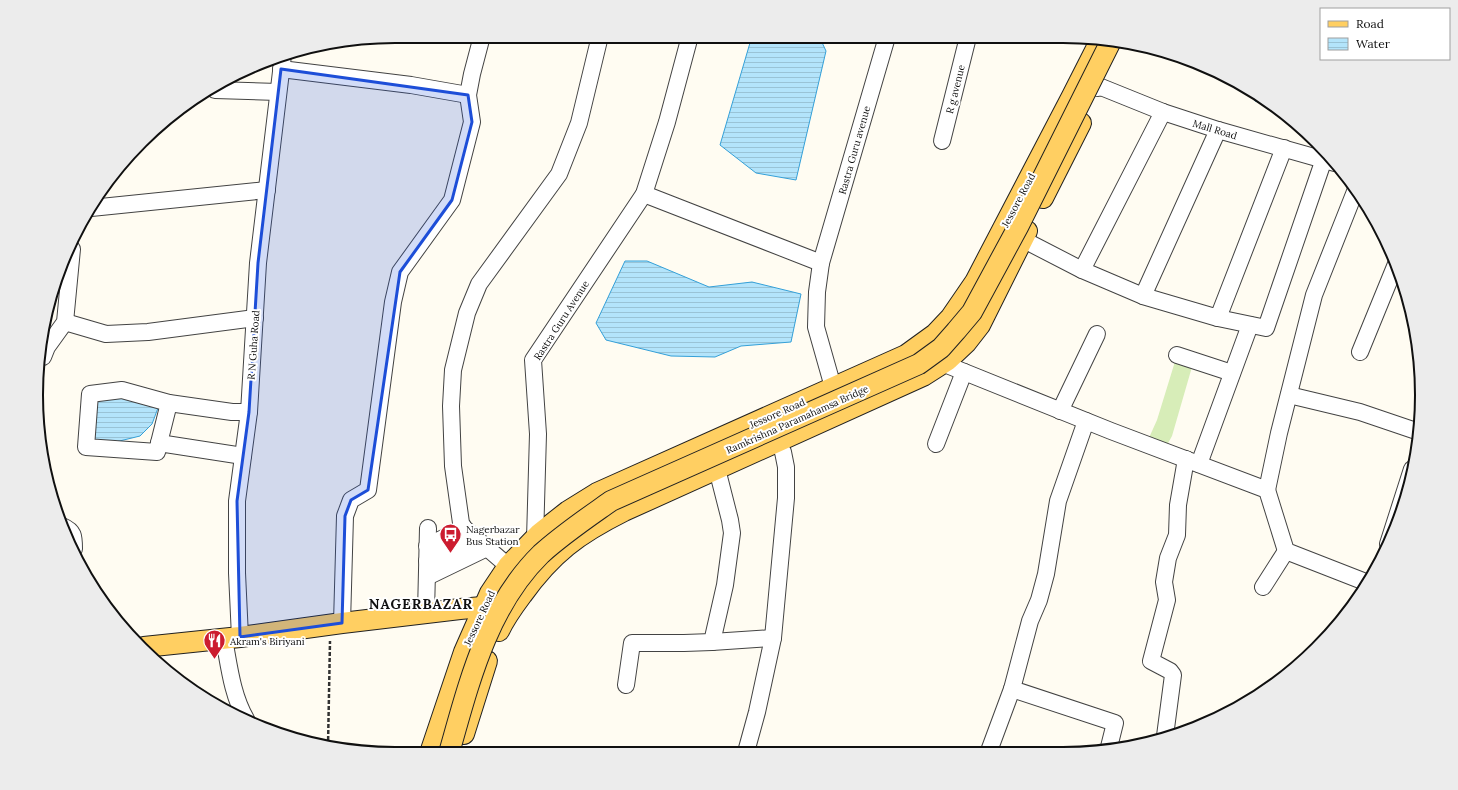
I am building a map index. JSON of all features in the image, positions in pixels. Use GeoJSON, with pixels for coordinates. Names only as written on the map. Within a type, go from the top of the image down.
{"type":"FeatureCollection","features":[{"type":"Feature","properties":{"kind":"main road","name":"Jessore Road"},"geometry":{"type":"LineString","coordinates":[[432,747],[455,677],[482,607],[490,593],[508,566],[535,539],[568,511],[598,493],[906,355],[935,334],[951,317],[975,282],[1097,45]]}},
{"type":"Feature","properties":{"kind":"main road","name":"Ramkrishna Paramahamsa Bridge"},"geometry":{"type":"LineString","coordinates":[[451,747],[482,648],[500,608],[515,586],[540,556],[569,530],[611,501],[919,364],[941,348],[972,312],[985,289],[1018,227],[1109,46]]}},
{"type":"Feature","properties":{"kind":"main road"},"geometry":{"type":"LineString","coordinates":[[460,747],[485,666],[507,616],[535,577],[552,558],[572,541],[595,526],[624,511],[923,376],[942,364],[966,343],[980,325],[1117,47]]}},
{"type":"Feature","properties":{"kind":"main road"},"geometry":{"type":"LineString","coordinates":[[149,647],[232,638],[482,607],[507,616]]}},
{"type":"Feature","properties":{"kind":"street"},"geometry":{"type":"LineString","coordinates":[[337,624],[345,516],[351,500],[368,490],[393,302],[400,272],[452,200],[472,122],[468,95],[480,43]]}},
{"type":"Feature","properties":{"kind":"street"},"geometry":{"type":"LineString","coordinates":[[508,566],[461,523],[453,466],[451,406],[454,370],[467,313],[479,284],[559,174],[579,123],[598,43]]}},
{"type":"Feature","properties":{"kind":"street","name":"Rastra Guru Avenue"},"geometry":{"type":"LineString","coordinates":[[535,539],[538,434],[533,360],[644,194],[667,122],[688,43]]}},
{"type":"Feature","properties":{"kind":"street","name":"Rastra Guru avenue"},"geometry":{"type":"LineString","coordinates":[[833,387],[816,328],[816,292],[821,262],[885,43]]}},
{"type":"Feature","properties":{"kind":"street","name":"R g avenue"},"geometry":{"type":"LineString","coordinates":[[942,141],[966,43]]}},
{"type":"Feature","properties":{"kind":"street"},"geometry":{"type":"LineString","coordinates":[[282,62],[468,95]]}},
{"type":"Feature","properties":{"kind":"street","name":"R N Guha Road"},"geometry":{"type":"LineString","coordinates":[[242,712],[234,690],[232,638],[237,537],[237,501],[249,412],[258,263],[282,62]]}},
{"type":"Feature","properties":{"kind":"street","name":"Mall Road"},"geometry":{"type":"LineString","coordinates":[[1098,88],[1102,87],[1163,112],[1218,130],[1325,160]]}},
{"type":"Feature","properties":{"kind":"street"},"geometry":{"type":"LineString","coordinates":[[219,90],[278,92]]}},
{"type":"Feature","properties":{"kind":"street"},"geometry":{"type":"LineString","coordinates":[[1082,270],[1163,112]]}},
{"type":"Feature","properties":{"kind":"street"},"geometry":{"type":"LineString","coordinates":[[1143,296],[1218,130]]}},
{"type":"Feature","properties":{"kind":"street"},"geometry":{"type":"LineString","coordinates":[[1218,318],[1284,148]]}},
{"type":"Feature","properties":{"kind":"street"},"geometry":{"type":"LineString","coordinates":[[1022,239],[1082,270],[1143,296],[1218,318],[1266,328],[1328,163]]}},
{"type":"Feature","properties":{"kind":"street"},"geometry":{"type":"LineString","coordinates":[[97,207],[267,190]]}},
{"type":"Feature","properties":{"kind":"street"},"geometry":{"type":"LineString","coordinates":[[644,194],[821,262]]}},
{"type":"Feature","properties":{"kind":"street"},"geometry":{"type":"LineString","coordinates":[[1264,587],[1286,551],[1267,490],[1314,295],[1353,196]]}},
{"type":"Feature","properties":{"kind":"street"},"geometry":{"type":"LineString","coordinates":[[46,350],[65,322],[71,257]]}},
{"type":"Feature","properties":{"kind":"street"},"geometry":{"type":"LineString","coordinates":[[1360,352],[1393,272]]}},
{"type":"Feature","properties":{"kind":"street"},"geometry":{"type":"LineString","coordinates":[[65,322],[106,334],[148,332],[255,318]]}},
{"type":"Feature","properties":{"kind":"street"},"geometry":{"type":"LineString","coordinates":[[1166,731],[1173,675],[1170,671],[1151,661],[1167,600],[1164,582],[1168,558],[1177,535],[1178,505],[1192,462],[1232,373],[1250,325]]}},
{"type":"Feature","properties":{"kind":"street"},"geometry":{"type":"LineString","coordinates":[[1060,410],[1097,334]]}},
{"type":"Feature","properties":{"kind":"street"},"geometry":{"type":"LineString","coordinates":[[921,344],[942,364],[1267,490]]}},
{"type":"Feature","properties":{"kind":"street"},"geometry":{"type":"LineString","coordinates":[[1177,355],[1232,373]]}},
{"type":"Feature","properties":{"kind":"street"},"geometry":{"type":"LineString","coordinates":[[936,444],[964,372]]}},
{"type":"Feature","properties":{"kind":"street"},"geometry":{"type":"LineString","coordinates":[[169,403],[157,452],[86,446],[90,394],[122,390],[169,403],[232,412],[249,412]]}},
{"type":"Feature","properties":{"kind":"street"},"geometry":{"type":"LineString","coordinates":[[1289,395],[1360,412],[1413,430]]}},
{"type":"Feature","properties":{"kind":"street"},"geometry":{"type":"LineString","coordinates":[[990,747],[1012,689],[1030,622],[1039,600],[1046,574],[1058,501],[1086,421]]}},
{"type":"Feature","properties":{"kind":"street"},"geometry":{"type":"LineString","coordinates":[[747,747],[774,638],[786,498],[786,467],[783,452],[777,442]]}},
{"type":"Feature","properties":{"kind":"street"},"geometry":{"type":"LineString","coordinates":[[159,443],[243,456]]}},
{"type":"Feature","properties":{"kind":"street"},"geometry":{"type":"LineString","coordinates":[[712,642],[725,585],[732,533],[717,468]]}},
{"type":"Feature","properties":{"kind":"street"},"geometry":{"type":"LineString","coordinates":[[426,613],[428,528]]}},
{"type":"Feature","properties":{"kind":"street"},"geometry":{"type":"LineString","coordinates":[[427,561],[476,538]]}},
{"type":"Feature","properties":{"kind":"street"},"geometry":{"type":"LineString","coordinates":[[427,561],[476,538]]}},
{"type":"Feature","properties":{"kind":"street"},"geometry":{"type":"LineString","coordinates":[[535,539],[552,558]]}},
{"type":"Feature","properties":{"kind":"street"},"geometry":{"type":"LineString","coordinates":[[1286,551],[1361,583]]}},
{"type":"Feature","properties":{"kind":"street"},"geometry":{"type":"LineString","coordinates":[[626,685],[632,643],[684,643],[774,638]]}},
{"type":"Feature","properties":{"kind":"street"},"geometry":{"type":"LineString","coordinates":[[1012,689],[1115,723],[1110,744]]}},
{"type":"Feature","properties":{"kind":"path"},"geometry":{"type":"LineString","coordinates":[[328,740],[337,624]]}},
{"type":"Feature","properties":{"kind":"highlighted area"},"geometry":{"type":"Polygon","coordinates":[[[281,69],[468,95],[472,122],[452,200],[400,272],[368,490],[351,500],[345,516],[342,623],[240,637],[237,501],[249,412],[258,263],[281,69]]]}},
{"type":"Feature","properties":{"kind":"green space"},"geometry":{"type":"Polygon","coordinates":[[[1177,355],[1194,360],[1172,436],[1167,445],[1148,440],[1157,420],[1177,355]]]}},
{"type":"Feature","properties":{"kind":"water"},"geometry":{"type":"Polygon","coordinates":[[[750,43],[822,43],[826,51],[796,180],[756,173],[720,145],[750,43]]]}},
{"type":"Feature","properties":{"kind":"water"},"geometry":{"type":"Polygon","coordinates":[[[625,261],[647,261],[709,287],[752,282],[801,294],[791,342],[741,346],[715,357],[671,356],[606,340],[596,323],[625,261]]]}},
{"type":"Feature","properties":{"kind":"water"},"geometry":{"type":"Polygon","coordinates":[[[106,393],[158,408],[152,424],[140,436],[95,447],[89,404],[106,393]]]}},
{"type":"Feature","properties":{"kind":"place","name":"Nagerbazar Bus Station"},"geometry":{"type":"Point","coordinates":[451,554]}},
{"type":"Feature","properties":{"kind":"place","name":"Akram's Biriyani"},"geometry":{"type":"Point","coordinates":[215,660]}},
{"type":"Feature","properties":{"kind":"district","name":"NAGERBAZAR"},"geometry":{"type":"Point","coordinates":[421,604]}}]}
